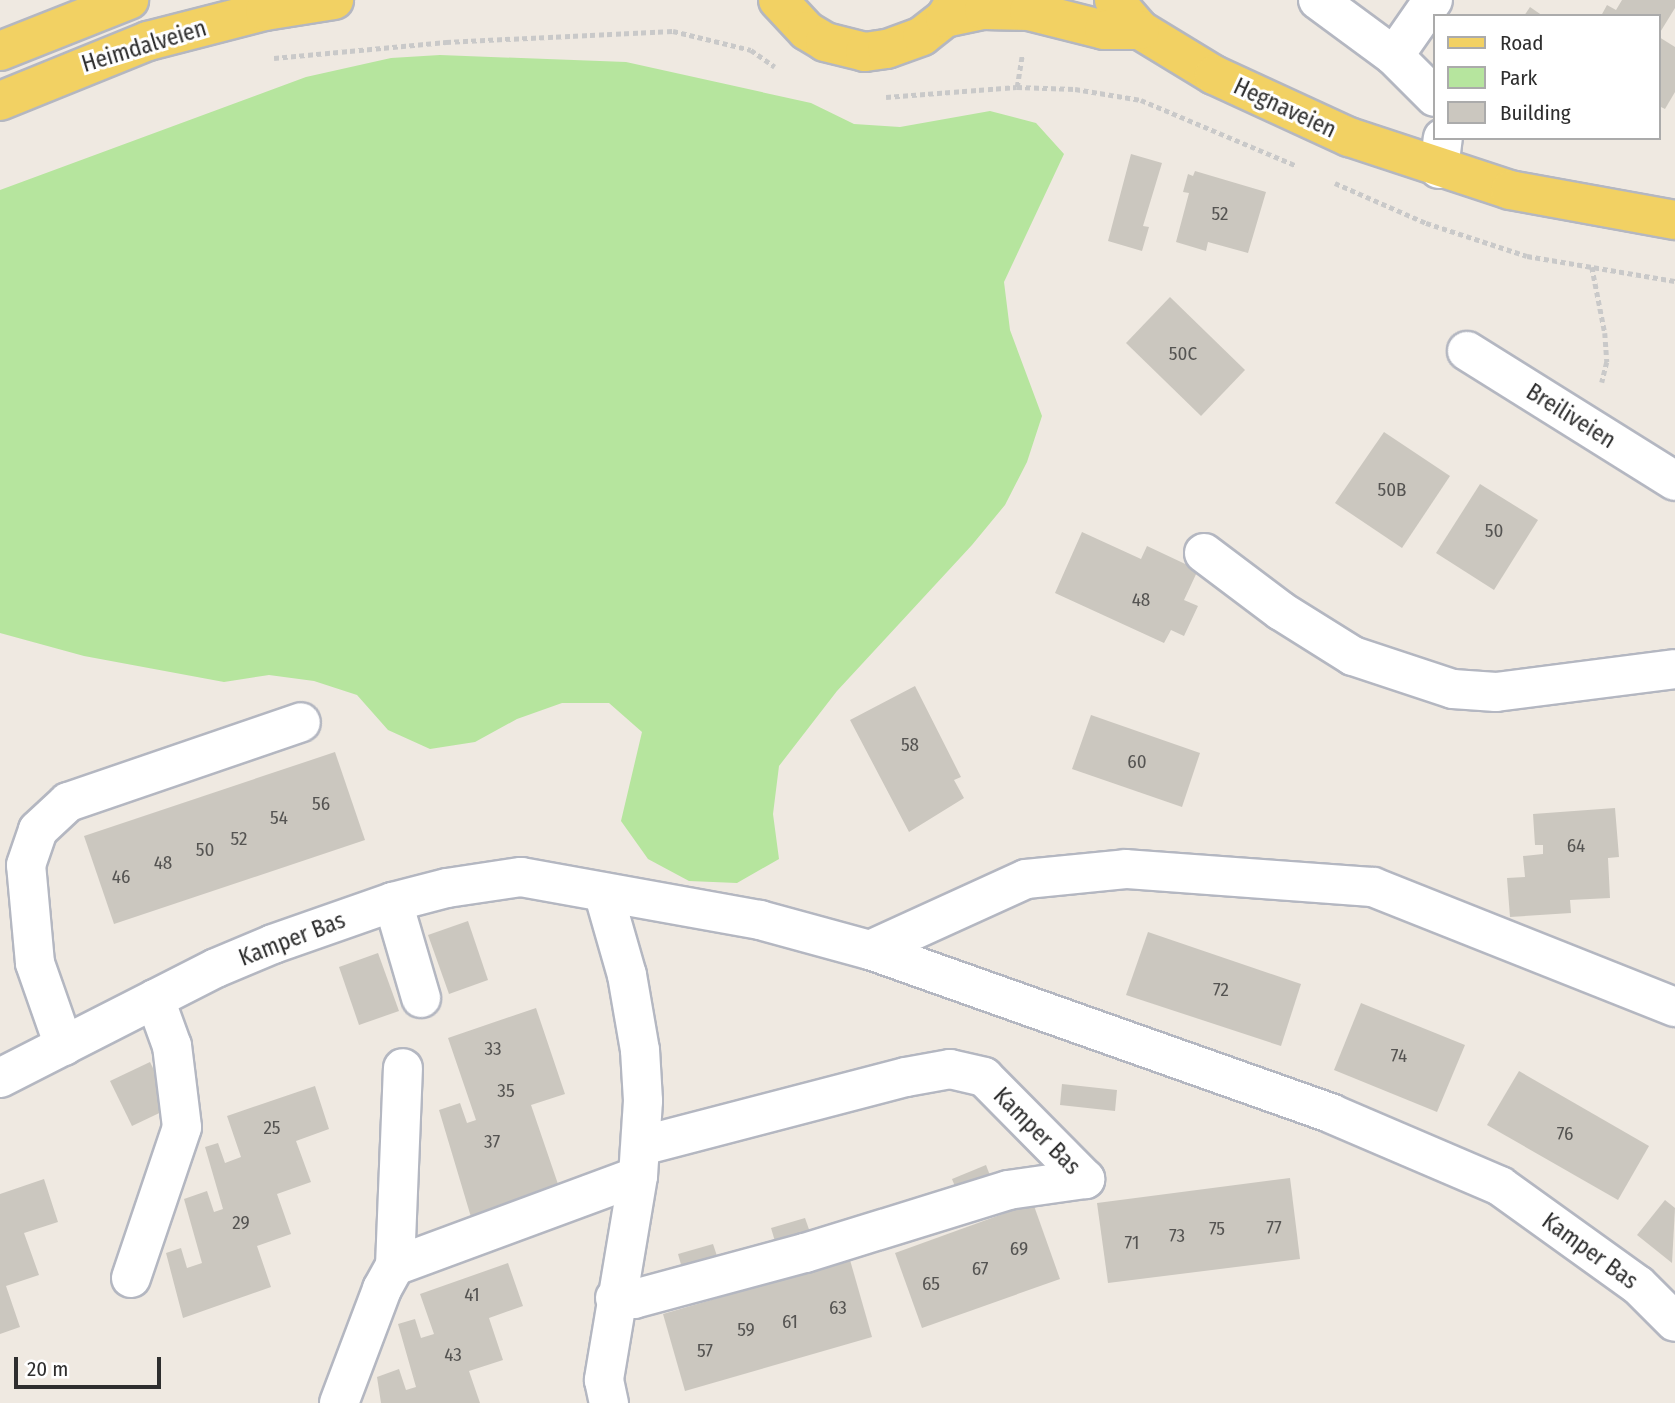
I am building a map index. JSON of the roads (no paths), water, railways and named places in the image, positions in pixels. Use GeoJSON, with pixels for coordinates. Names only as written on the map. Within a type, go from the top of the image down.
{"type":"FeatureCollection","features":[{"type":"Feature","properties":{"kind":"main road","name":"Heimdalveien"},"geometry":{"type":"LineString","coordinates":[[0,51],[129,0]]}},
{"type":"Feature","properties":{"kind":"main road","name":"Heimdalveien"},"geometry":{"type":"LineString","coordinates":[[0,101],[148,41],[265,11],[334,0]]}},
{"type":"Feature","properties":{"kind":"main road","name":"Hegnaveien"},"geometry":{"type":"LineString","coordinates":[[1114,0],[1140,30],[1214,75],[1279,107],[1441,154],[1510,190],[1675,220]]}},
{"type":"Feature","properties":{"kind":"main road"},"geometry":{"type":"LineString","coordinates":[[774,4],[825,43],[865,51],[908,43],[951,9],[1030,11],[1104,30],[1140,30]]}},
{"type":"Feature","properties":{"kind":"street"},"geometry":{"type":"LineString","coordinates":[[1318,0],[1394,56],[1434,96]]}},
{"type":"Feature","properties":{"kind":"street"},"geometry":{"type":"LineString","coordinates":[[1394,56],[1433,0]]}},
{"type":"Feature","properties":{"kind":"street","name":"Breiliveien"},"geometry":{"type":"LineString","coordinates":[[1467,351],[1675,481]]}},
{"type":"Feature","properties":{"kind":"street"},"geometry":{"type":"LineString","coordinates":[[1204,553],[1281,611],[1353,656],[1453,689],[1496,692],[1675,668]]}},
{"type":"Feature","properties":{"kind":"street"},"geometry":{"type":"LineString","coordinates":[[64,1046],[35,963],[26,865],[38,830],[68,802],[301,722]]}},
{"type":"Feature","properties":{"kind":"street"},"geometry":{"type":"LineString","coordinates":[[870,950],[1026,879],[1126,869],[1373,887],[1675,1007]]}},
{"type":"Feature","properties":{"kind":"street","name":"Kamper Bas"},"geometry":{"type":"LineString","coordinates":[[0,1078],[155,999],[274,944],[393,902],[521,877],[604,895],[760,920],[870,950],[1332,1114],[1500,1186],[1638,1284],[1675,1322]]}},
{"type":"Feature","properties":{"kind":"street"},"geometry":{"type":"LineString","coordinates":[[604,895],[627,975],[640,1050],[639,1161],[604,1380],[609,1403]]}},
{"type":"Feature","properties":{"kind":"street"},"geometry":{"type":"LineString","coordinates":[[393,902],[421,998]]}},
{"type":"Feature","properties":{"kind":"street"},"geometry":{"type":"LineString","coordinates":[[131,1278],[182,1127],[172,1046],[155,999]]}},
{"type":"Feature","properties":{"kind":"street"},"geometry":{"type":"LineString","coordinates":[[339,1403],[382,1289],[396,1266],[403,1068]]}},
{"type":"Feature","properties":{"kind":"street","name":"Kamper Bas"},"geometry":{"type":"LineString","coordinates":[[396,1266],[639,1161],[906,1077],[950,1069],[984,1077],[1085,1179],[1008,1190],[806,1253],[634,1299],[615,1298]]}}]}
